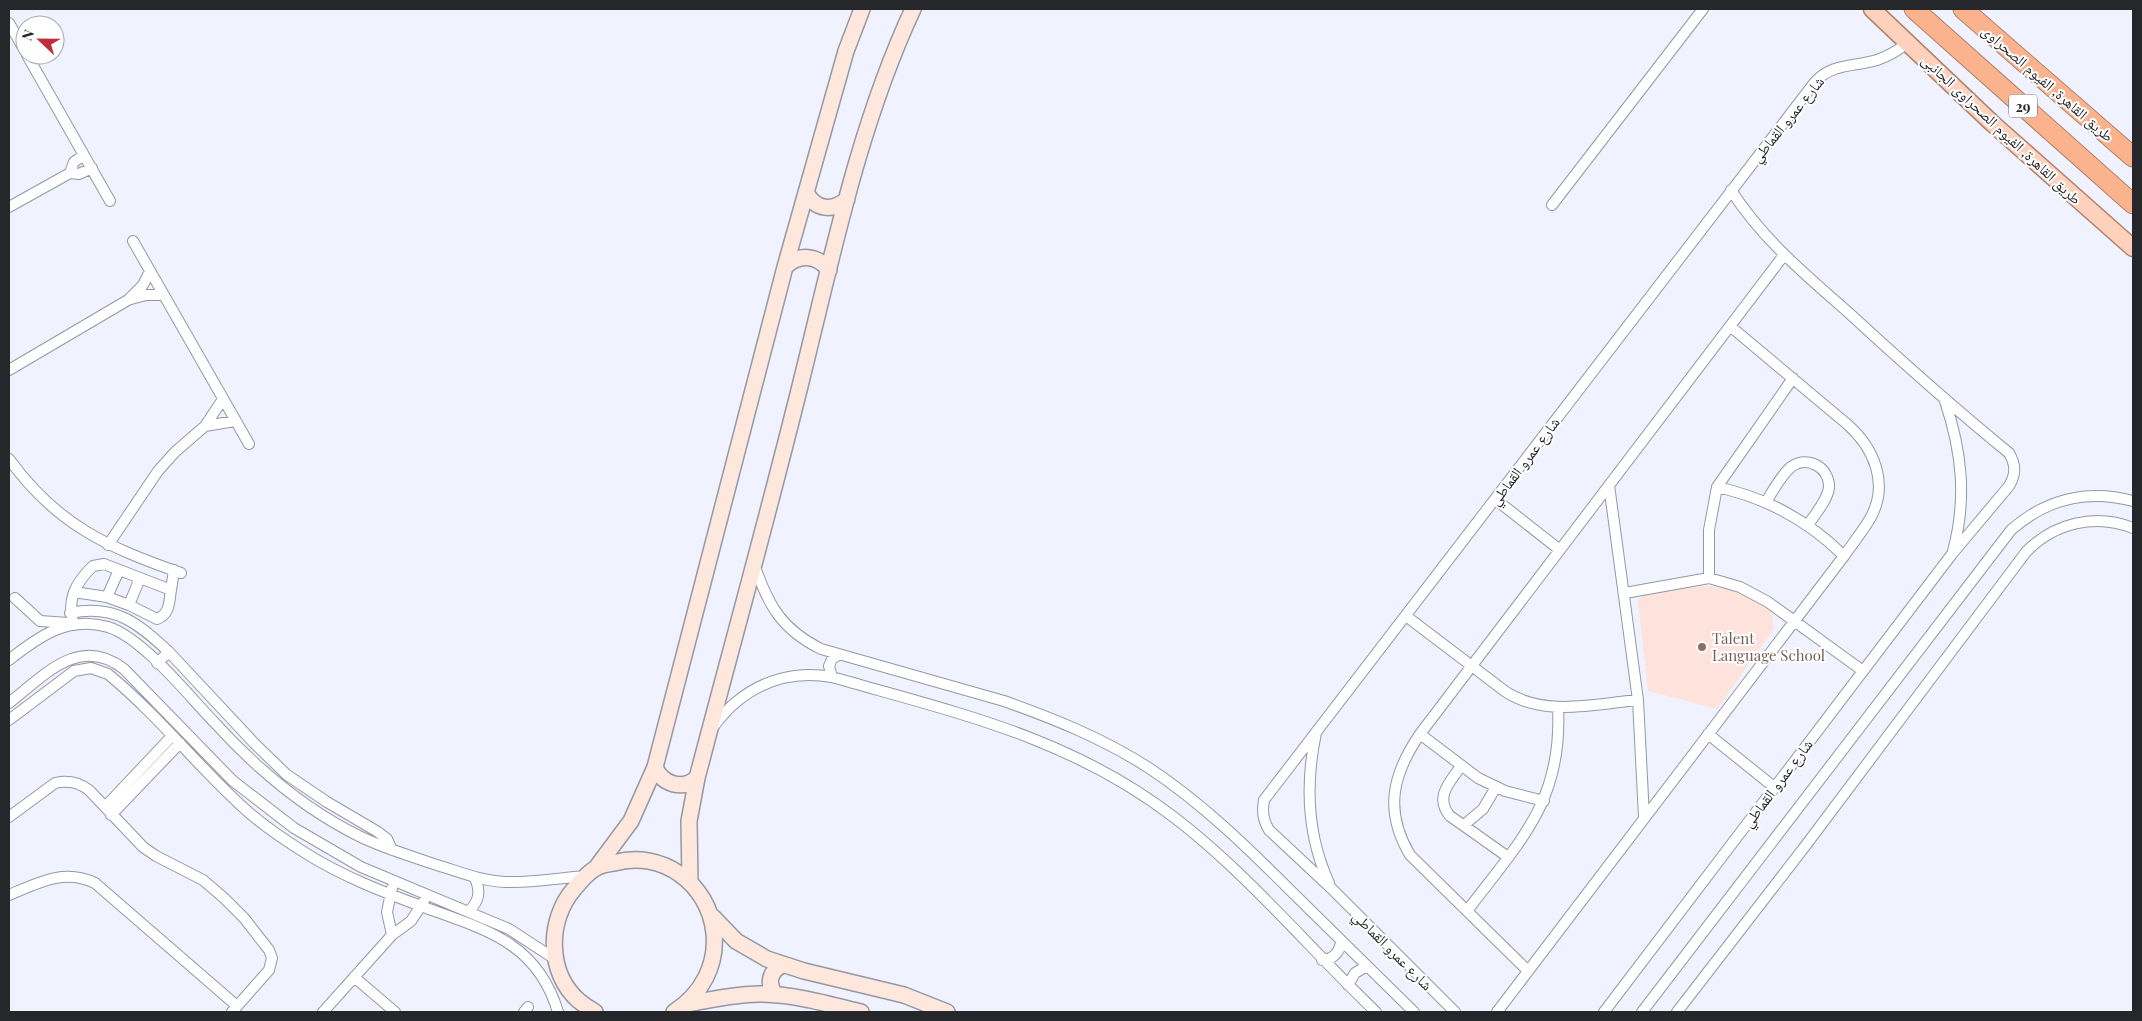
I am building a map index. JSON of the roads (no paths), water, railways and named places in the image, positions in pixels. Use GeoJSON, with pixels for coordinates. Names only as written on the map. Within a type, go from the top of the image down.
{"type":"FeatureCollection","features":[{"type":"Feature","properties":{"kind":"highway","name":"29"},"geometry":{"type":"LineString","coordinates":[[1914,9],[2133,204]]}},
{"type":"Feature","properties":{"kind":"highway","name":"طريق القاهرة, الفيوم الصحراوى"},"geometry":{"type":"LineString","coordinates":[[1963,9],[2133,157]]}},
{"type":"Feature","properties":{"kind":"main road","name":"طريق القاهرة, الفيوم الصحراوى الجانبى"},"geometry":{"type":"LineString","coordinates":[[1872,9],[1985,116],[2133,248]]}},
{"type":"Feature","properties":{"kind":"street"},"geometry":{"type":"LineString","coordinates":[[595,1012],[578,1006],[564,982],[555,959],[554,928],[565,900],[615,845],[631,821],[656,767],[785,267],[846,51],[862,9]]}},
{"type":"Feature","properties":{"kind":"street"},"geometry":{"type":"LineString","coordinates":[[690,881],[689,821],[696,778],[754,564],[847,199],[881,85],[913,9]]}},
{"type":"Feature","properties":{"kind":"street"},"geometry":{"type":"LineString","coordinates":[[1552,205],[1703,9]]}},
{"type":"Feature","properties":{"kind":"street"},"geometry":{"type":"LineString","coordinates":[[9,23],[12,35]]}},
{"type":"Feature","properties":{"kind":"street","name":"شارع عمرو القماطي"},"geometry":{"type":"LineString","coordinates":[[1455,1012],[1331,888],[1269,830],[1264,821],[1262,810],[1264,800],[1731,190],[1823,74],[1834,68],[1877,60],[1894,53],[1908,42]]}},
{"type":"Feature","properties":{"kind":"street"},"geometry":{"type":"LineString","coordinates":[[33,65],[110,201]]}},
{"type":"Feature","properties":{"kind":"street"},"geometry":{"type":"LineString","coordinates":[[70,173],[74,162],[84,155]]}},
{"type":"Feature","properties":{"kind":"street"},"geometry":{"type":"LineString","coordinates":[[9,207],[70,173],[79,174],[92,168]]}},
{"type":"Feature","properties":{"kind":"street","name":"شارع عمرو القماطي"},"geometry":{"type":"LineString","coordinates":[[1604,1012],[1952,554],[2008,486],[2013,478],[2015,469],[2014,460],[2009,453],[1945,400],[1784,255],[1755,224],[1731,190]]}},
{"type":"Feature","properties":{"kind":"street"},"geometry":{"type":"LineString","coordinates":[[806,192],[812,202],[822,207],[832,208],[847,199]]}},
{"type":"Feature","properties":{"kind":"street"},"geometry":{"type":"LineString","coordinates":[[133,241],[249,444]]}},
{"type":"Feature","properties":{"kind":"street"},"geometry":{"type":"LineString","coordinates":[[1528,971],[1410,856],[1396,824],[1393,808],[1396,782],[1408,750],[1784,255]]}},
{"type":"Feature","properties":{"kind":"street"},"geometry":{"type":"LineString","coordinates":[[785,267],[794,260],[811,258],[821,262],[829,270]]}},
{"type":"Feature","properties":{"kind":"street"},"geometry":{"type":"LineString","coordinates":[[9,370],[128,300],[139,290],[150,271]]}},
{"type":"Feature","properties":{"kind":"street"},"geometry":{"type":"LineString","coordinates":[[128,300],[146,295],[162,294]]}},
{"type":"Feature","properties":{"kind":"street"},"geometry":{"type":"LineString","coordinates":[[1497,1012],[1844,556],[1871,516],[1876,502],[1878,487],[1875,461],[1857,433],[1730,326]]}},
{"type":"Feature","properties":{"kind":"street"},"geometry":{"type":"LineString","coordinates":[[1709,578],[1709,530],[1717,487],[1793,378]]}},
{"type":"Feature","properties":{"kind":"street"},"geometry":{"type":"LineString","coordinates":[[108,545],[158,471],[180,447],[205,426],[223,399]]}},
{"type":"Feature","properties":{"kind":"street","name":"شارع عمرو القماطي"},"geometry":{"type":"LineString","coordinates":[[1945,400],[1958,448],[1962,472],[1961,513],[1952,554]]}},
{"type":"Feature","properties":{"kind":"street"},"geometry":{"type":"LineString","coordinates":[[205,426],[235,421]]}},
{"type":"Feature","properties":{"kind":"street"},"geometry":{"type":"LineString","coordinates":[[9,459],[40,497],[61,516],[84,532],[108,545],[177,571],[167,612],[164,616],[157,619],[129,605],[107,597],[74,592]]}},
{"type":"Feature","properties":{"kind":"street"},"geometry":{"type":"LineString","coordinates":[[1766,502],[1792,466],[1804,462],[1817,465],[1826,474],[1829,487],[1808,525]]}},
{"type":"Feature","properties":{"kind":"street"},"geometry":{"type":"LineString","coordinates":[[1609,485],[1638,700],[1644,817]]}},
{"type":"Feature","properties":{"kind":"street"},"geometry":{"type":"LineString","coordinates":[[1717,487],[1766,502],[1808,525],[1844,556]]}},
{"type":"Feature","properties":{"kind":"street"},"geometry":{"type":"LineString","coordinates":[[1642,1012],[2011,530],[2038,510],[2070,498],[2103,495],[2133,501]]}},
{"type":"Feature","properties":{"kind":"street"},"geometry":{"type":"LineString","coordinates":[[1495,499],[1560,550]]}},
{"type":"Feature","properties":{"kind":"street"},"geometry":{"type":"LineString","coordinates":[[1677,1012],[1806,845],[2026,552],[2047,534],[2072,524],[2099,521],[2133,528]]}},
{"type":"Feature","properties":{"kind":"street"},"geometry":{"type":"LineString","coordinates":[[72,625],[70,602],[74,592],[94,566],[104,564],[171,590]]}},
{"type":"Feature","properties":{"kind":"street"},"geometry":{"type":"LineString","coordinates":[[754,564],[768,600],[778,616],[790,630],[821,650],[1004,701],[1077,729],[1125,754],[1176,787],[1228,830],[1414,1012]]}},
{"type":"Feature","properties":{"kind":"street"},"geometry":{"type":"LineString","coordinates":[[107,597],[119,570]]}},
{"type":"Feature","properties":{"kind":"street"},"geometry":{"type":"LineString","coordinates":[[129,605],[140,578]]}},
{"type":"Feature","properties":{"kind":"street"},"geometry":{"type":"LineString","coordinates":[[1625,593],[1709,578],[1732,584],[1755,594],[1794,620],[1862,672]]}},
{"type":"Feature","properties":{"kind":"street"},"geometry":{"type":"LineString","coordinates":[[15,598],[40,621],[64,622],[72,625]]}},
{"type":"Feature","properties":{"kind":"street"},"geometry":{"type":"LineString","coordinates":[[70,613],[82,610],[116,614],[129,619],[147,631],[287,775],[327,802],[378,832],[387,839],[392,850]]}},
{"type":"Feature","properties":{"kind":"street"},"geometry":{"type":"LineString","coordinates":[[1406,616],[1506,692],[1522,701],[1540,706],[1558,707],[1638,700]]}},
{"type":"Feature","properties":{"kind":"street"},"geometry":{"type":"LineString","coordinates":[[9,660],[40,636],[72,625],[88,624],[116,630],[131,638],[158,663],[236,746],[282,786],[323,815],[359,836],[392,850],[475,878],[507,882],[591,872],[623,860],[647,860],[670,868],[690,881],[704,898],[713,917],[724,931],[742,946],[755,953],[784,965],[904,995],[947,1012]]}},
{"type":"Feature","properties":{"kind":"street"},"geometry":{"type":"LineString","coordinates":[[158,663],[169,652]]}},
{"type":"Feature","properties":{"kind":"street"},"geometry":{"type":"LineString","coordinates":[[9,703],[67,660],[88,655],[103,656],[114,661],[212,761],[263,806],[327,849],[394,882],[469,911],[509,929],[555,959]]}},
{"type":"Feature","properties":{"kind":"street"},"geometry":{"type":"LineString","coordinates":[[832,677],[829,666],[832,659],[838,655]]}},
{"type":"Feature","properties":{"kind":"street"},"geometry":{"type":"LineString","coordinates":[[9,720],[74,670],[91,668],[100,670],[115,680],[246,810],[309,856],[390,894],[472,923],[504,939],[518,949],[546,983],[558,1012]]}},
{"type":"Feature","properties":{"kind":"street"},"geometry":{"type":"LineString","coordinates":[[709,731],[734,704],[763,684],[797,675],[832,677],[1005,727],[1057,748],[1108,773],[1152,802],[1195,834],[1234,869],[1322,960],[1376,1012]]}},
{"type":"Feature","properties":{"kind":"street"},"geometry":{"type":"LineString","coordinates":[[1467,911],[1528,830],[1544,801],[1557,755],[1558,707]]}},
{"type":"Feature","properties":{"kind":"street","name":"شارع عمرو القماطي"},"geometry":{"type":"LineString","coordinates":[[1316,731],[1309,772],[1310,814],[1317,852],[1331,888]]}},
{"type":"Feature","properties":{"kind":"street"},"geometry":{"type":"LineString","coordinates":[[1420,734],[1461,766],[1496,787],[1544,801]]}},
{"type":"Feature","properties":{"kind":"street"},"geometry":{"type":"LineString","coordinates":[[1708,734],[1774,787]]}},
{"type":"Feature","properties":{"kind":"street"},"geometry":{"type":"LineString","coordinates":[[108,811],[176,739]]}},
{"type":"Feature","properties":{"kind":"street"},"geometry":{"type":"LineString","coordinates":[[1461,766],[1447,785],[1442,798],[1445,810],[1508,857]]}},
{"type":"Feature","properties":{"kind":"street"},"geometry":{"type":"LineString","coordinates":[[656,767],[660,776],[673,784],[688,784],[696,778]]}},
{"type":"Feature","properties":{"kind":"street"},"geometry":{"type":"LineString","coordinates":[[9,817],[47,787],[63,782],[84,786],[143,847],[156,856],[203,880],[224,898],[267,946],[272,958],[269,970],[234,1009],[95,882],[77,876],[55,877],[9,895]]}},
{"type":"Feature","properties":{"kind":"street"},"geometry":{"type":"LineString","coordinates":[[1464,825],[1483,809],[1496,787]]}},
{"type":"Feature","properties":{"kind":"street"},"geometry":{"type":"LineString","coordinates":[[469,911],[475,905],[479,892],[475,878]]}},
{"type":"Feature","properties":{"kind":"street"},"geometry":{"type":"LineString","coordinates":[[392,935],[387,912],[394,882]]}},
{"type":"Feature","properties":{"kind":"street"},"geometry":{"type":"LineString","coordinates":[[323,1012],[392,935],[411,921],[422,906],[427,895]]}},
{"type":"Feature","properties":{"kind":"street"},"geometry":{"type":"LineString","coordinates":[[680,1008],[707,979],[716,949],[713,917]]}},
{"type":"Feature","properties":{"kind":"street"},"geometry":{"type":"LineString","coordinates":[[1322,960],[1334,956],[1340,949],[1341,940]]}},
{"type":"Feature","properties":{"kind":"street"},"geometry":{"type":"LineString","coordinates":[[776,995],[770,984],[771,975],[776,969],[784,965]]}},
{"type":"Feature","properties":{"kind":"street"},"geometry":{"type":"LineString","coordinates":[[1348,985],[1355,973],[1367,966]]}},
{"type":"Feature","properties":{"kind":"street"},"geometry":{"type":"LineString","coordinates":[[354,976],[395,1012]]}},
{"type":"Feature","properties":{"kind":"street"},"geometry":{"type":"LineString","coordinates":[[680,1008],[742,995],[776,995],[810,1000],[861,1012]]}},
{"type":"Feature","properties":{"kind":"place","name":"Talent Language School"},"geometry":{"type":"Point","coordinates":[1702,647]}}]}
